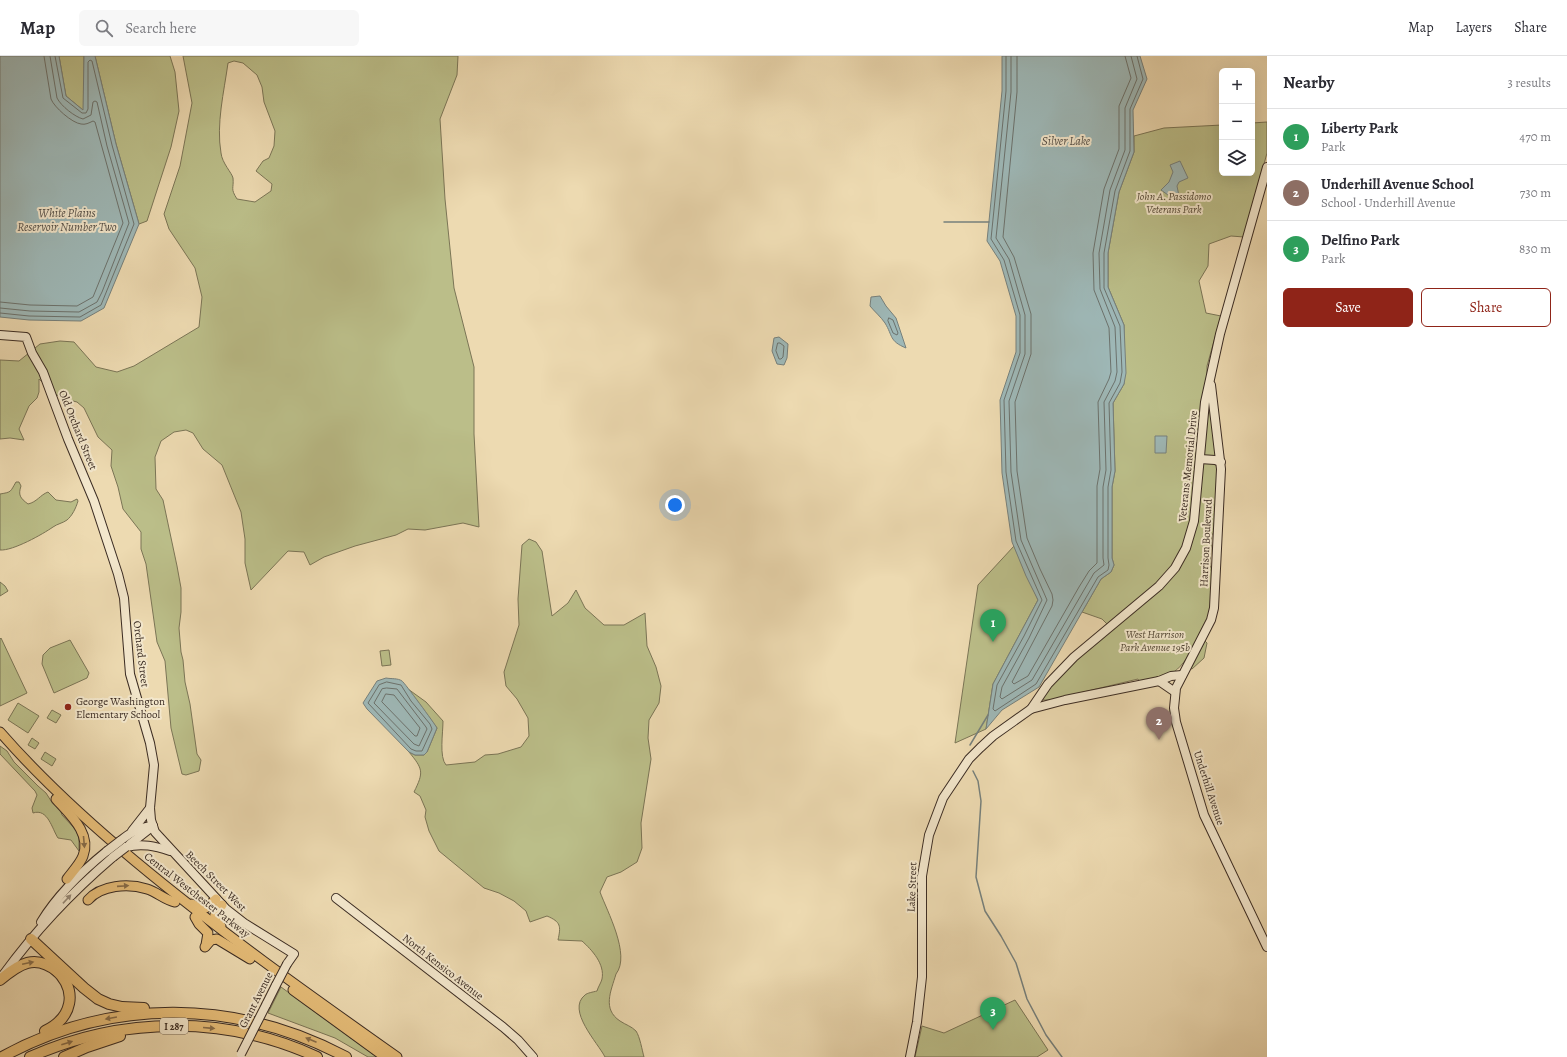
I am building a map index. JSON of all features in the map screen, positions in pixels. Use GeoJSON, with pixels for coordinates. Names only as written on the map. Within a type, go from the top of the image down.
{"type":"FeatureCollection","features":[{"type":"Feature","properties":{"kind":"highway"},"geometry":{"type":"LineString","coordinates":[[29,941],[58,972],[67,985],[69,995],[69,1006],[62,1020],[43,1032],[38,1040]]}},
{"type":"Feature","properties":{"kind":"highway"},"geometry":{"type":"LineString","coordinates":[[29,941],[98,999],[109,1004],[122,1007],[155,1008],[164,1012]]}},
{"type":"Feature","properties":{"kind":"highway"},"geometry":{"type":"LineString","coordinates":[[0,980],[17,966],[28,962],[44,964],[58,972]]}},
{"type":"Feature","properties":{"kind":"highway","name":"I 287"},"geometry":{"type":"LineString","coordinates":[[2,1057],[38,1040],[65,1030],[100,1020],[164,1012],[213,1015],[254,1022],[309,1039],[346,1057]]}},
{"type":"Feature","properties":{"kind":"highway"},"geometry":{"type":"LineString","coordinates":[[64,1057],[93,1044],[118,1036],[189,1026]]}},
{"type":"Feature","properties":{"kind":"highway","name":"I 287"},"geometry":{"type":"LineString","coordinates":[[30,1057],[60,1045],[103,1033],[145,1027],[189,1026],[258,1036],[317,1057]]}},
{"type":"Feature","properties":{"kind":"main road","name":"Central Westchester Parkway"},"geometry":{"type":"LineString","coordinates":[[0,732],[22,758],[88,821],[180,902],[195,918],[397,1057]]}},
{"type":"Feature","properties":{"kind":"main road","name":"Central Westchester Parkway"},"geometry":{"type":"LineString","coordinates":[[0,741],[56,799],[93,833],[180,902],[385,1057]]}},
{"type":"Feature","properties":{"kind":"main road"},"geometry":{"type":"LineString","coordinates":[[56,799],[80,828],[85,838],[84,854],[71,884]]}},
{"type":"Feature","properties":{"kind":"main road"},"geometry":{"type":"LineString","coordinates":[[88,900],[97,892],[108,888],[134,886],[147,889],[168,901],[191,903],[198,907],[206,908],[219,902]]}},
{"type":"Feature","properties":{"kind":"main road"},"geometry":{"type":"LineString","coordinates":[[219,902],[214,916],[216,921],[251,956]]}},
{"type":"Feature","properties":{"kind":"main road"},"geometry":{"type":"LineString","coordinates":[[195,918],[208,933],[205,946],[211,940],[217,939],[251,956]]}},
{"type":"Feature","properties":{"kind":"street","name":"Veterans Memorial Drive"},"geometry":{"type":"LineString","coordinates":[[1030,709],[1048,684],[1064,667],[1094,639],[1147,597],[1175,568],[1186,548],[1194,521],[1204,409],[1220,334],[1267,168]]}},
{"type":"Feature","properties":{"kind":"street","name":"Old Orchard Street"},"geometry":{"type":"LineString","coordinates":[[0,335],[26,337],[32,353],[43,372],[94,501],[105,533]]}},
{"type":"Feature","properties":{"kind":"street","name":"Harrison Boulevard"},"geometry":{"type":"LineString","coordinates":[[1182,675],[1211,620],[1214,608],[1221,462],[1210,381]]}},
{"type":"Feature","properties":{"kind":"street"},"geometry":{"type":"LineString","coordinates":[[1200,459],[1221,462]]}},
{"type":"Feature","properties":{"kind":"street","name":"Orchard Street"},"geometry":{"type":"LineString","coordinates":[[105,533],[124,598],[130,674],[150,743],[154,765],[150,808],[153,826]]}},
{"type":"Feature","properties":{"kind":"street"},"geometry":{"type":"LineString","coordinates":[[1030,709],[1065,700],[1159,681],[1171,676],[1182,675]]}},
{"type":"Feature","properties":{"kind":"street","name":"Underhill Avenue"},"geometry":{"type":"LineString","coordinates":[[1182,675],[1175,692],[1174,708],[1176,722],[1204,815],[1267,947]]}},
{"type":"Feature","properties":{"kind":"street"},"geometry":{"type":"LineString","coordinates":[[1159,681],[1175,692]]}},
{"type":"Feature","properties":{"kind":"street","name":"Lake Street"},"geometry":{"type":"LineString","coordinates":[[910,1057],[917,1022],[922,977],[922,876],[929,835],[943,798],[969,759],[993,736],[1030,709]]}},
{"type":"Feature","properties":{"kind":"street"},"geometry":{"type":"LineString","coordinates":[[38,930],[40,923],[52,905],[71,884],[106,851],[131,832],[150,808]]}},
{"type":"Feature","properties":{"kind":"street"},"geometry":{"type":"LineString","coordinates":[[131,832],[144,827],[153,826]]}},
{"type":"Feature","properties":{"kind":"street"},"geometry":{"type":"LineString","coordinates":[[0,980],[71,884],[114,857],[149,831],[153,826]]}},
{"type":"Feature","properties":{"kind":"street","name":"Beech Street West"},"geometry":{"type":"LineString","coordinates":[[153,826],[159,836],[172,851],[219,902],[244,924],[294,954]]}},
{"type":"Feature","properties":{"kind":"street"},"geometry":{"type":"LineString","coordinates":[[126,847],[137,844],[157,846],[172,851]]}},
{"type":"Feature","properties":{"kind":"street"},"geometry":{"type":"LineString","coordinates":[[71,884],[88,900]]}},
{"type":"Feature","properties":{"kind":"street","name":"North Kensico Avenue"},"geometry":{"type":"LineString","coordinates":[[336,898],[503,1027],[518,1040],[533,1057]]}},
{"type":"Feature","properties":{"kind":"street","name":"Grant Avenue"},"geometry":{"type":"LineString","coordinates":[[240,1055],[287,964],[294,954]]}},
{"type":"Feature","properties":{"kind":"green space"},"geometry":{"type":"Polygon","coordinates":[[[59,56],[84,56],[84,111],[66,96],[59,56]]]}},
{"type":"Feature","properties":{"kind":"green space"},"geometry":{"type":"Polygon","coordinates":[[[95,56],[170,56],[175,72],[179,111],[171,147],[147,221],[139,224],[116,144],[95,56]]]}},
{"type":"Feature","properties":{"kind":"green space"},"geometry":{"type":"Polygon","coordinates":[[[183,56],[458,56],[457,75],[440,119],[445,199],[454,288],[474,367],[474,434],[479,527],[463,523],[425,530],[408,529],[396,535],[355,546],[324,557],[310,565],[304,552],[288,551],[251,590],[245,563],[245,539],[241,512],[222,465],[203,449],[193,433],[186,430],[174,432],[161,441],[155,457],[156,489],[163,500],[181,588],[179,628],[181,652],[197,754],[201,760],[199,771],[186,775],[182,774],[171,728],[165,661],[157,642],[146,564],[141,549],[141,532],[123,509],[111,466],[112,450],[98,437],[84,408],[77,402],[65,399],[55,394],[39,379],[39,392],[37,398],[29,406],[19,429],[24,440],[10,438],[0,439],[0,360],[19,361],[40,344],[60,341],[74,342],[96,367],[117,372],[134,366],[199,327],[202,297],[195,268],[169,229],[164,214],[180,166],[192,103],[183,56]],[[234,61],[228,63],[219,131],[222,157],[233,178],[233,190],[237,199],[255,202],[271,191],[272,184],[256,171],[263,161],[269,158],[274,146],[275,131],[264,102],[262,87],[257,75],[243,63],[234,61]]]}},
{"type":"Feature","properties":{"kind":"green space","name":"John A. Passidomo Veterans Park"},"geometry":{"type":"Polygon","coordinates":[[[1267,122],[1267,153],[1244,237],[1231,236],[1209,244],[1208,266],[1199,281],[1206,313],[1221,316],[1207,366],[1190,523],[1182,549],[1174,563],[1157,583],[1107,624],[1102,619],[1082,612],[1101,579],[1111,572],[1114,565],[1112,558],[1112,487],[1115,471],[1113,403],[1124,384],[1124,325],[1108,287],[1108,253],[1119,192],[1134,152],[1134,136],[1164,128],[1219,125],[1219,176],[1255,176],[1255,123],[1267,122]]]}},
{"type":"Feature","properties":{"kind":"green space"},"geometry":{"type":"Polygon","coordinates":[[[1209,401],[1216,457],[1205,456],[1203,454],[1209,401]]]}},
{"type":"Feature","properties":{"kind":"green space","name":"West Harrison Park Avenue 195b"},"geometry":{"type":"Polygon","coordinates":[[[1206,462],[1214,463],[1218,466],[1215,530],[1212,535],[1210,566],[1212,569],[1212,602],[1208,620],[1189,655],[1177,669],[1165,676],[1139,681],[1138,679],[1050,700],[1043,700],[1042,696],[1077,658],[1136,609],[1186,553],[1203,465],[1206,462]]]}},
{"type":"Feature","properties":{"kind":"green space"},"geometry":{"type":"Polygon","coordinates":[[[16,482],[19,482],[21,486],[20,496],[28,504],[34,502],[48,492],[56,500],[71,502],[77,499],[78,501],[72,514],[65,521],[20,545],[6,550],[0,550],[0,494],[10,491],[16,482]]]}},
{"type":"Feature","properties":{"kind":"green space"},"geometry":{"type":"Polygon","coordinates":[[[529,539],[536,542],[542,551],[552,616],[568,603],[576,590],[585,608],[604,625],[624,625],[645,613],[647,646],[656,667],[661,686],[659,703],[649,720],[648,738],[651,759],[641,823],[642,848],[637,862],[621,872],[607,877],[600,892],[616,933],[621,956],[620,966],[610,993],[609,999],[611,1011],[620,1021],[636,1031],[644,1057],[605,1057],[581,1018],[579,1009],[580,1001],[586,994],[597,991],[602,980],[602,968],[590,949],[582,941],[558,940],[560,931],[559,925],[555,920],[547,916],[530,922],[526,911],[514,901],[499,893],[484,888],[439,851],[429,831],[425,817],[426,810],[420,796],[414,792],[421,775],[417,763],[409,752],[415,755],[424,755],[427,752],[437,728],[408,689],[426,702],[443,721],[442,751],[446,765],[475,762],[485,755],[498,754],[521,747],[529,736],[528,718],[517,699],[506,686],[504,672],[519,625],[518,599],[522,545],[529,539]]]}},
{"type":"Feature","properties":{"kind":"green space"},"geometry":{"type":"Polygon","coordinates":[[[1014,546],[1038,600],[993,684],[986,729],[955,743],[978,585],[1014,546]]]}},
{"type":"Feature","properties":{"kind":"green space"},"geometry":{"type":"Polygon","coordinates":[[[0,582],[8,591],[0,596],[0,582]]]}},
{"type":"Feature","properties":{"kind":"green space"},"geometry":{"type":"Polygon","coordinates":[[[1,638],[27,693],[0,706],[0,639],[1,638]]]}},
{"type":"Feature","properties":{"kind":"green space"},"geometry":{"type":"Polygon","coordinates":[[[70,640],[89,673],[87,678],[54,693],[42,664],[43,655],[50,648],[70,640]]]}},
{"type":"Feature","properties":{"kind":"green space"},"geometry":{"type":"Polygon","coordinates":[[[1205,641],[1207,643],[1204,658],[1192,669],[1189,668],[1205,641]]]}},
{"type":"Feature","properties":{"kind":"green space"},"geometry":{"type":"Polygon","coordinates":[[[389,650],[391,665],[382,666],[380,651],[389,650]]]}},
{"type":"Feature","properties":{"kind":"green space"},"geometry":{"type":"Polygon","coordinates":[[[18,703],[39,716],[28,733],[8,720],[18,703]]]}},
{"type":"Feature","properties":{"kind":"green space"},"geometry":{"type":"Polygon","coordinates":[[[52,710],[61,715],[56,723],[47,718],[52,710]]]}},
{"type":"Feature","properties":{"kind":"green space"},"geometry":{"type":"Polygon","coordinates":[[[32,738],[39,743],[35,749],[28,745],[32,738]]]}},
{"type":"Feature","properties":{"kind":"green space"},"geometry":{"type":"Polygon","coordinates":[[[0,746],[7,751],[14,762],[46,793],[53,804],[60,809],[62,815],[76,830],[79,838],[79,851],[71,840],[58,838],[46,816],[38,812],[33,813],[32,808],[37,795],[0,754],[0,746]]]}},
{"type":"Feature","properties":{"kind":"green space"},"geometry":{"type":"Polygon","coordinates":[[[45,752],[56,759],[52,766],[41,759],[45,752]]]}},
{"type":"Feature","properties":{"kind":"green space"},"geometry":{"type":"Polygon","coordinates":[[[281,987],[377,1057],[368,1057],[335,1038],[268,1013],[281,987]]]}},
{"type":"Feature","properties":{"kind":"green space"},"geometry":{"type":"Polygon","coordinates":[[[1015,1000],[1048,1050],[1037,1057],[915,1057],[922,1026],[944,1033],[1015,1000]]]}},
{"type":"Feature","properties":{"kind":"water","name":"White Plains Reservoir Number Two"},"geometry":{"type":"Polygon","coordinates":[[[0,56],[59,56],[66,96],[83,110],[84,56],[95,56],[116,144],[139,224],[104,308],[81,321],[29,320],[0,317],[0,56]]]}},
{"type":"Feature","properties":{"kind":"water","name":"Silver Lake"},"geometry":{"type":"Polygon","coordinates":[[[1002,56],[1140,56],[1147,79],[1133,110],[1134,152],[1119,192],[1108,253],[1108,287],[1124,325],[1126,373],[1124,384],[1113,403],[1115,471],[1112,487],[1112,558],[1114,565],[1111,572],[1101,579],[1039,687],[1002,710],[986,729],[993,684],[1038,600],[1012,542],[1002,473],[1000,400],[1016,352],[1016,316],[1000,261],[987,241],[1002,91],[1002,56]]]}},
{"type":"Feature","properties":{"kind":"water"},"geometry":{"type":"Polygon","coordinates":[[[1180,161],[1188,178],[1179,182],[1177,186],[1179,196],[1168,195],[1161,190],[1169,182],[1173,172],[1170,165],[1180,161]]]}},
{"type":"Feature","properties":{"kind":"water"},"geometry":{"type":"Polygon","coordinates":[[[880,296],[896,318],[906,348],[892,338],[885,323],[870,306],[871,297],[880,296]]]}},
{"type":"Feature","properties":{"kind":"water"},"geometry":{"type":"Polygon","coordinates":[[[779,337],[788,344],[787,358],[784,365],[777,364],[772,351],[774,338],[779,337]]]}},
{"type":"Feature","properties":{"kind":"water"},"geometry":{"type":"Polygon","coordinates":[[[1155,436],[1167,436],[1166,453],[1155,453],[1155,436]]]}},
{"type":"Feature","properties":{"kind":"water"},"geometry":{"type":"Polygon","coordinates":[[[386,678],[402,681],[420,703],[437,728],[427,752],[424,755],[415,755],[409,752],[363,703],[377,681],[386,678]]]}},
{"type":"Feature","properties":{"kind":"waterway"},"geometry":{"type":"LineString","coordinates":[[944,222],[989,222]]}},
{"type":"Feature","properties":{"kind":"waterway"},"geometry":{"type":"LineString","coordinates":[[970,745],[988,715]]}},
{"type":"Feature","properties":{"kind":"waterway"},"geometry":{"type":"LineString","coordinates":[[973,771],[978,781],[981,801],[976,877],[985,911],[1016,963],[1027,999],[1046,1035],[1062,1057]]}},
{"type":"Feature","properties":{"kind":"place","name":"Liberty Park"},"geometry":{"type":"Point","coordinates":[993,642]}},
{"type":"Feature","properties":{"kind":"place","name":"George Washington Elementary School"},"geometry":{"type":"Point","coordinates":[68,707]}},
{"type":"Feature","properties":{"kind":"place","name":"Underhill Avenue School"},"geometry":{"type":"Point","coordinates":[1159,740]}},
{"type":"Feature","properties":{"kind":"place","name":"Delfino Park"},"geometry":{"type":"Point","coordinates":[993,1030]}}]}
